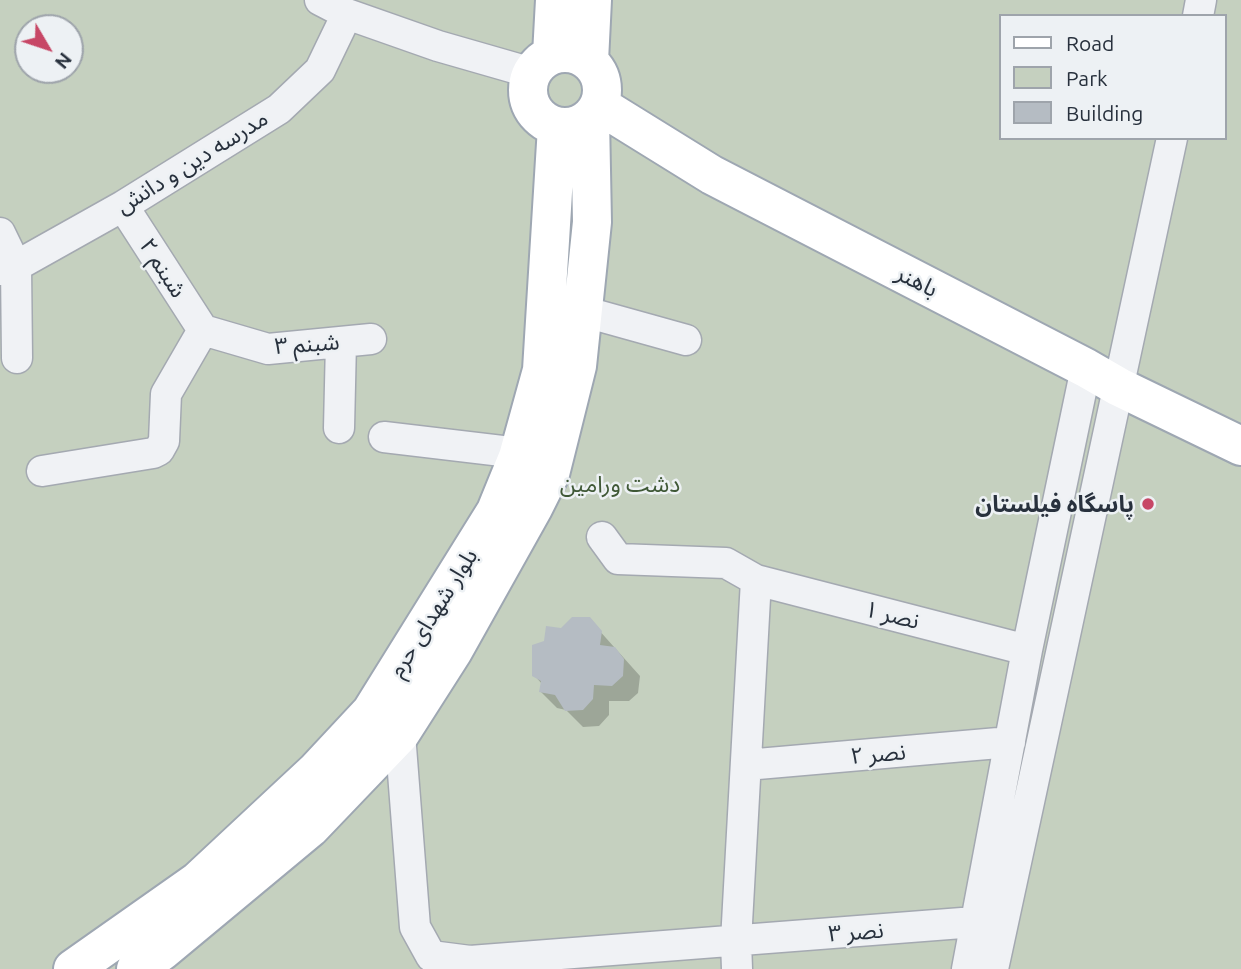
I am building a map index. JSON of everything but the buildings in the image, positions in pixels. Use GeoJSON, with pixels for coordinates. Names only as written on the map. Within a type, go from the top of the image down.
{"type":"FeatureCollection","features":[{"type":"Feature","properties":{"kind":"main road"},"geometry":{"type":"LineString","coordinates":[[542,64],[565,52],[578,55],[589,61],[597,70],[602,94],[582,117],[544,121],[532,106],[528,86],[542,64],[555,0]]}},
{"type":"Feature","properties":{"kind":"main road"},"geometry":{"type":"LineString","coordinates":[[589,61],[592,0]]}},
{"type":"Feature","properties":{"kind":"main road","name":"بلوار شهدای حرم"},"geometry":{"type":"LineString","coordinates":[[73,969],[198,881],[316,771],[386,723],[496,511],[519,453],[542,370],[546,302],[582,117]]}},
{"type":"Feature","properties":{"kind":"main road","name":"بلوار شهدای حرم"},"geometry":{"type":"LineString","coordinates":[[136,969],[162,951],[310,828],[386,723],[453,651],[550,474],[577,366],[592,222],[582,117]]}},
{"type":"Feature","properties":{"kind":"main road","name":"باهنر"},"geometry":{"type":"LineString","coordinates":[[582,117],[712,175],[1119,387],[1241,446]]}},
{"type":"Feature","properties":{"kind":"street"},"geometry":{"type":"LineString","coordinates":[[320,0],[347,14],[377,12],[438,46],[542,64]]}},
{"type":"Feature","properties":{"kind":"street","name":"مدرسه دین و دانش"},"geometry":{"type":"LineString","coordinates":[[8,268],[123,206],[279,109],[320,70],[347,14]]}},
{"type":"Feature","properties":{"kind":"street"},"geometry":{"type":"LineString","coordinates":[[993,969],[1172,140]]}},
{"type":"Feature","properties":{"kind":"street","name":"شبنم ۲"},"geometry":{"type":"LineString","coordinates":[[123,206],[203,330]]}},
{"type":"Feature","properties":{"kind":"street"},"geometry":{"type":"LineString","coordinates":[[0,233],[8,268],[16,358]]}},
{"type":"Feature","properties":{"kind":"street"},"geometry":{"type":"LineString","coordinates":[[546,302],[686,340]]}},
{"type":"Feature","properties":{"kind":"street"},"geometry":{"type":"LineString","coordinates":[[42,471],[159,450],[164,441],[166,394],[203,330]]}},
{"type":"Feature","properties":{"kind":"street","name":"شبنم ۳"},"geometry":{"type":"LineString","coordinates":[[203,330],[268,349],[371,339]]}},
{"type":"Feature","properties":{"kind":"street"},"geometry":{"type":"LineString","coordinates":[[339,428],[341,342]]}},
{"type":"Feature","properties":{"kind":"street"},"geometry":{"type":"LineString","coordinates":[[967,969],[1027,650],[1086,368]]}},
{"type":"Feature","properties":{"kind":"street"},"geometry":{"type":"LineString","coordinates":[[384,437],[519,453]]}},
{"type":"Feature","properties":{"kind":"street","name":"نصر ۱"},"geometry":{"type":"LineString","coordinates":[[602,537],[618,559],[726,563],[756,580],[1027,650]]}},
{"type":"Feature","properties":{"kind":"street"},"geometry":{"type":"LineString","coordinates":[[736,955],[756,580]]}},
{"type":"Feature","properties":{"kind":"street","name":"نصر ۳"},"geometry":{"type":"LineString","coordinates":[[386,723],[415,927],[431,956],[470,961],[736,955],[975,922]]}},
{"type":"Feature","properties":{"kind":"street","name":"نصر ۲"},"geometry":{"type":"LineString","coordinates":[[746,765],[1010,742]]}},
{"type":"Feature","properties":{"kind":"green space","name":"دشت ورامین"},"geometry":{"type":"Polygon","coordinates":[[[0,0],[1241,0],[1241,969],[0,969],[0,0]]]}},
{"type":"Feature","properties":{"kind":"place","name":"پاسگاه فیلستان"},"geometry":{"type":"Point","coordinates":[1148,504]}}]}
